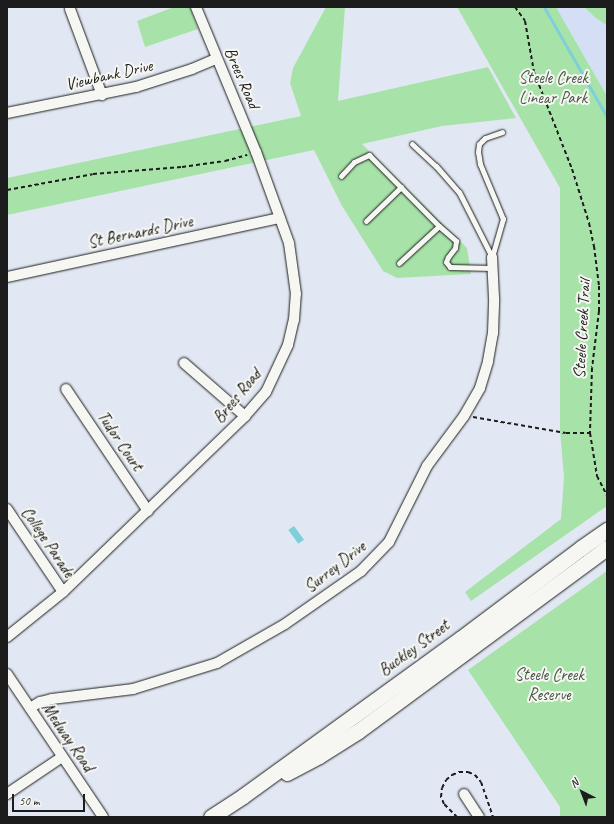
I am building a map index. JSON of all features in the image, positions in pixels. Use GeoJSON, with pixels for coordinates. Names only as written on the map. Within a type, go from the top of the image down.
{"type":"FeatureCollection","features":[{"type":"Feature","properties":{"kind":"main road","name":"Buckley Street"},"geometry":{"type":"LineString","coordinates":[[210,817],[243,796],[607,530]]}},
{"type":"Feature","properties":{"kind":"main road","name":"Buckley Street"},"geometry":{"type":"LineString","coordinates":[[243,796],[319,756],[357,732],[607,548]]}},
{"type":"Feature","properties":{"kind":"street","name":"Brees Road"},"geometry":{"type":"LineString","coordinates":[[7,638],[63,592],[245,416],[266,392],[288,345],[294,320],[296,294],[289,243],[256,152],[216,59],[196,7]]}},
{"type":"Feature","properties":{"kind":"street"},"geometry":{"type":"LineString","coordinates":[[70,9],[102,95]]}},
{"type":"Feature","properties":{"kind":"street","name":"Viewbank Drive"},"geometry":{"type":"LineString","coordinates":[[7,113],[102,95],[164,79],[216,59]]}},
{"type":"Feature","properties":{"kind":"street","name":"St Bernards Drive"},"geometry":{"type":"LineString","coordinates":[[7,277],[280,218]]}},
{"type":"Feature","properties":{"kind":"street","name":"Surrey Drive"},"geometry":{"type":"LineString","coordinates":[[30,708],[40,702],[52,699],[133,689],[217,663],[291,619],[361,571],[389,542],[427,466],[464,416],[480,388],[488,361],[492,333],[492,256]]}},
{"type":"Feature","properties":{"kind":"street"},"geometry":{"type":"LineString","coordinates":[[184,363],[245,416]]}},
{"type":"Feature","properties":{"kind":"street","name":"Tudor Court"},"geometry":{"type":"LineString","coordinates":[[66,389],[148,511]]}},
{"type":"Feature","properties":{"kind":"street","name":"College Parade"},"geometry":{"type":"LineString","coordinates":[[7,509],[63,592]]}},
{"type":"Feature","properties":{"kind":"street","name":"Medway Road"},"geometry":{"type":"LineString","coordinates":[[7,674],[103,817]]}},
{"type":"Feature","properties":{"kind":"street"},"geometry":{"type":"LineString","coordinates":[[7,794],[62,757]]}},
{"type":"Feature","properties":{"kind":"street"},"geometry":{"type":"LineString","coordinates":[[464,794],[479,817]]}},
{"type":"Feature","properties":{"kind":"lane"},"geometry":{"type":"LineString","coordinates":[[492,256],[503,219],[480,164],[478,152],[479,144],[485,138],[502,132]]}},
{"type":"Feature","properties":{"kind":"lane"},"geometry":{"type":"LineString","coordinates":[[412,144],[436,166],[459,192],[492,256]]}},
{"type":"Feature","properties":{"kind":"lane"},"geometry":{"type":"LineString","coordinates":[[341,176],[354,162],[369,155],[439,226],[456,241],[455,248],[446,262],[450,267],[492,268]]}},
{"type":"Feature","properties":{"kind":"lane"},"geometry":{"type":"LineString","coordinates":[[366,221],[401,187]]}},
{"type":"Feature","properties":{"kind":"lane"},"geometry":{"type":"LineString","coordinates":[[399,263],[435,227],[439,226]]}},
{"type":"Feature","properties":{"kind":"path","name":"Steele Creek Trail"},"geometry":{"type":"LineString","coordinates":[[515,7],[525,21],[534,72],[572,169],[589,223],[594,246],[599,286],[599,311],[592,368],[590,433],[597,476],[607,496]]}},
{"type":"Feature","properties":{"kind":"path"},"geometry":{"type":"LineString","coordinates":[[7,190],[93,174],[182,167],[225,161],[256,152]]}},
{"type":"Feature","properties":{"kind":"path"},"geometry":{"type":"LineString","coordinates":[[464,416],[566,433],[590,433]]}},
{"type":"Feature","properties":{"kind":"shaded area"},"geometry":{"type":"Polygon","coordinates":[[[556,7],[607,7],[607,96],[576,41],[556,7]]]}},
{"type":"Feature","properties":{"kind":"green space"},"geometry":{"type":"Polygon","coordinates":[[[174,7],[190,7],[198,29],[145,47],[137,21],[174,7]]]}},
{"type":"Feature","properties":{"kind":"green space"},"geometry":{"type":"Polygon","coordinates":[[[326,7],[345,7],[338,101],[488,67],[516,118],[442,126],[362,144],[467,248],[471,274],[397,278],[383,271],[342,206],[314,150],[7,215],[7,178],[301,116],[290,83],[293,68],[326,7]]]}},
{"type":"Feature","properties":{"kind":"green space","name":"Steele Creek Linear Park"},"geometry":{"type":"Polygon","coordinates":[[[457,7],[556,7],[607,96],[607,506],[471,601],[465,592],[561,519],[564,477],[560,431],[560,188],[457,7]]]}},
{"type":"Feature","properties":{"kind":"green space"},"geometry":{"type":"Polygon","coordinates":[[[584,7],[607,7],[607,25],[597,19],[584,7]]]}},
{"type":"Feature","properties":{"kind":"green space","name":"Steele Creek Reserve"},"geometry":{"type":"Polygon","coordinates":[[[607,571],[607,817],[560,817],[560,807],[468,670],[607,571]]]}},
{"type":"Feature","properties":{"kind":"water"},"geometry":{"type":"Polygon","coordinates":[[[294,526],[304,540],[298,544],[288,530],[294,526]]]}},
{"type":"Feature","properties":{"kind":"waterway"},"geometry":{"type":"LineString","coordinates":[[544,7],[607,117]]}}]}
